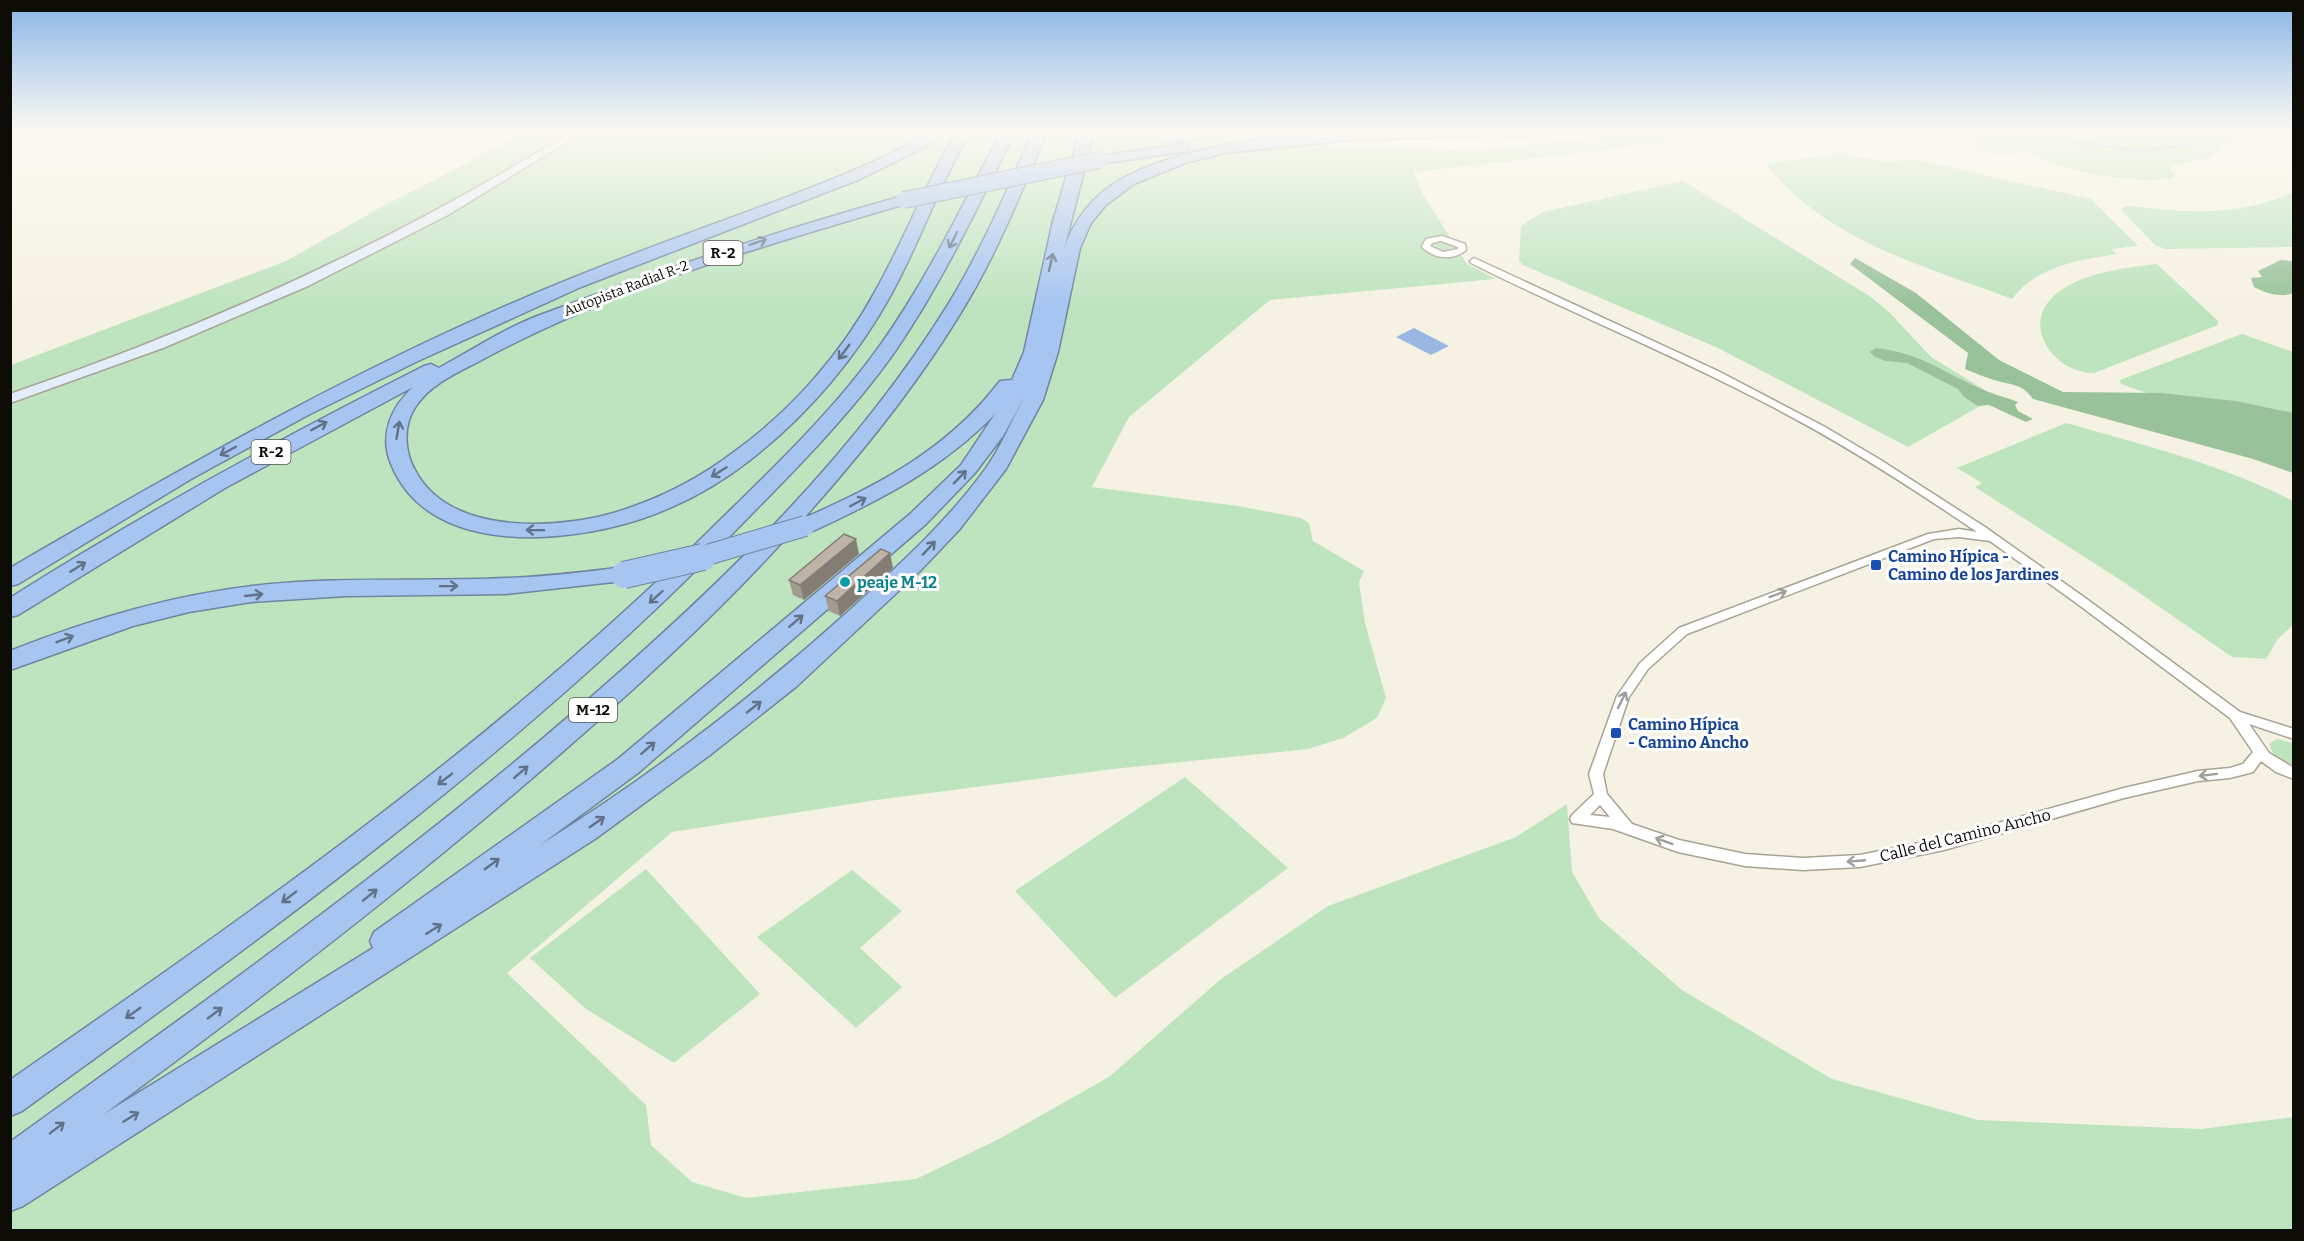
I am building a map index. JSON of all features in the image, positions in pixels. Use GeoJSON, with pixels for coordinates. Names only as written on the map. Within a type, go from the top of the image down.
{"type":"FeatureCollection","features":[{"type":"Feature","properties":{"kind":"highway"},"geometry":{"type":"LineString","coordinates":[[411,357],[575,284],[819,190]]}},
{"type":"Feature","properties":{"kind":"highway","name":"Autopista Radial R-2"},"geometry":{"type":"LineString","coordinates":[[546,319],[704,260],[922,190]]}},
{"type":"Feature","properties":{"kind":"highway"},"geometry":{"type":"LineString","coordinates":[[546,319],[437,376],[405,408],[397,429],[400,465],[414,487],[438,508],[468,521],[497,528],[561,529],[610,520],[647,509],[688,491],[725,469],[785,419],[842,356],[885,289],[932,190]]}},
{"type":"Feature","properties":{"kind":"highway","name":"M-12"},"geometry":{"type":"LineString","coordinates":[[10,1100],[195,969],[470,760],[660,594],[804,449],[887,349],[941,264],[979,190]]}},
{"type":"Feature","properties":{"kind":"highway","name":"M-12"},"geometry":{"type":"LineString","coordinates":[[10,1163],[305,946],[502,789],[625,683],[766,546],[861,440],[943,327],[959,301],[1015,190]]}},
{"type":"Feature","properties":{"kind":"highway"},"geometry":{"type":"LineString","coordinates":[[187,1081],[628,766],[918,519],[968,469],[993,436],[1014,398],[1033,352],[1069,190]]}},
{"type":"Feature","properties":{"kind":"highway"},"geometry":{"type":"LineString","coordinates":[[10,1194],[433,929],[633,796],[788,680],[912,566],[951,525],[996,469],[1033,400],[1049,352],[1072,248],[1083,222],[1100,201],[1116,190]]}},
{"type":"Feature","properties":{"kind":"highway","name":"R-2"},"geometry":{"type":"LineString","coordinates":[[10,579],[184,475],[303,410],[411,357],[577,290],[740,232],[907,193]]}},
{"type":"Feature","properties":{"kind":"highway"},"geometry":{"type":"LineString","coordinates":[[713,542],[795,448],[858,363],[899,277],[923,209]]}},
{"type":"Feature","properties":{"kind":"highway"},"geometry":{"type":"LineString","coordinates":[[10,661],[85,632],[160,610],[251,594],[351,588],[505,586],[624,575],[716,554],[805,526],[854,504],[904,477],[944,448],[988,410],[1020,364],[1043,303]]}},
{"type":"Feature","properties":{"kind":"highway","name":"R-2"},"geometry":{"type":"LineString","coordinates":[[10,609],[215,482],[399,386],[546,319]]}},
{"type":"Feature","properties":{"kind":"street"},"geometry":{"type":"LineString","coordinates":[[10,389],[250,297],[407,221],[461,190]]}},
{"type":"Feature","properties":{"kind":"street"},"geometry":{"type":"LineString","coordinates":[[10,399],[190,332],[277,294],[422,224],[480,190]]}},
{"type":"Feature","properties":{"kind":"street"},"geometry":{"type":"LineString","coordinates":[[1474,261],[1462,250],[1460,243],[1448,239],[1433,239],[1426,244],[1431,251],[1474,261],[1524,287],[1726,378],[1841,440],[1997,540],[2235,715],[2294,734]]}},
{"type":"Feature","properties":{"kind":"street"},"geometry":{"type":"LineString","coordinates":[[1450,255],[1462,250]]}},
{"type":"Feature","properties":{"kind":"street"},"geometry":{"type":"LineString","coordinates":[[1628,828],[1601,796],[1596,774],[1623,696],[1644,666],[1683,631],[1946,532],[1952,526],[1955,511]]}},
{"type":"Feature","properties":{"kind":"street"},"geometry":{"type":"LineString","coordinates":[[1946,532],[1997,540]]}},
{"type":"Feature","properties":{"kind":"street"},"geometry":{"type":"LineString","coordinates":[[2235,715],[2252,739],[2259,754],[2280,769],[2294,774]]}},
{"type":"Feature","properties":{"kind":"street"},"geometry":{"type":"LineString","coordinates":[[2252,739],[2261,729],[2271,728]]}},
{"type":"Feature","properties":{"kind":"street","name":"Calle del Camino Ancho"},"geometry":{"type":"LineString","coordinates":[[1601,796],[1577,819],[1606,821],[1678,846],[1745,860],[1803,864],[1860,861],[1944,844],[2124,793],[2198,776],[2230,773],[2248,768],[2259,754]]}},
{"type":"Feature","properties":{"kind":"green space"},"geometry":{"type":"Polygon","coordinates":[[[415,190],[1421,190],[1467,264],[1496,279],[1270,300],[1129,417],[1092,487],[1238,506],[1301,518],[1309,523],[1313,541],[1364,571],[1359,582],[1365,623],[1386,698],[1377,718],[1343,738],[1308,749],[1113,769],[876,800],[672,832],[507,973],[646,1105],[651,1145],[692,1182],[746,1198],[916,1179],[999,1139],[1109,1077],[1221,979],[1328,906],[1516,837],[1567,804],[1572,872],[1599,918],[1682,990],[1832,1079],[1978,1120],[2201,1129],[2294,1117],[2293,1230],[11,1230],[11,365],[286,261],[415,190]]]}},
{"type":"Feature","properties":{"kind":"green space"},"geometry":{"type":"Polygon","coordinates":[[[1643,190],[1697,190],[1871,297],[1889,312],[1931,357],[1996,397],[1908,447],[1718,348],[1523,265],[1519,261],[1521,226],[1543,212],[1643,190]]]}},
{"type":"Feature","properties":{"kind":"green space"},"geometry":{"type":"Polygon","coordinates":[[[2051,190],[2091,199],[2138,246],[2111,249],[2117,254],[2059,266],[2033,279],[2012,299],[1879,248],[1847,232],[1790,191],[2051,190]]]}},
{"type":"Feature","properties":{"kind":"green space"},"geometry":{"type":"Polygon","coordinates":[[[2293,192],[2293,247],[2165,249],[2155,245],[2121,210],[2123,207],[2131,206],[2193,211],[2234,209],[2254,206],[2293,192]]]}},
{"type":"Feature","properties":{"kind":"green space"},"geometry":{"type":"Polygon","coordinates":[[[1855,258],[1916,293],[1999,360],[2063,392],[2161,393],[2236,401],[2293,413],[2293,473],[2253,459],[2033,399],[2020,387],[1965,369],[1968,353],[1850,264],[1855,258]]]}},
{"type":"Feature","properties":{"kind":"green space"},"geometry":{"type":"Polygon","coordinates":[[[2281,260],[2293,261],[2293,293],[2273,294],[2254,287],[2251,278],[2262,277],[2258,271],[2281,260]]]}},
{"type":"Feature","properties":{"kind":"green space"},"geometry":{"type":"Polygon","coordinates":[[[2157,264],[2218,321],[2218,325],[2094,373],[2067,366],[2055,357],[2046,346],[2041,333],[2041,320],[2045,307],[2056,294],[2091,276],[2118,269],[2157,264]]]}},
{"type":"Feature","properties":{"kind":"green space"},"geometry":{"type":"Polygon","coordinates":[[[2242,334],[2293,352],[2293,428],[2161,398],[2121,384],[2120,380],[2242,334]]]}},
{"type":"Feature","properties":{"kind":"green space"},"geometry":{"type":"Polygon","coordinates":[[[1876,348],[1918,358],[1979,388],[2018,402],[2015,405],[2018,411],[2033,419],[2026,422],[1989,405],[1978,406],[1964,397],[1958,389],[1907,363],[1886,361],[1875,357],[1870,352],[1876,348]]]}},
{"type":"Feature","properties":{"kind":"green space"},"geometry":{"type":"Polygon","coordinates":[[[2066,423],[2210,466],[2293,501],[2293,625],[2278,639],[2266,659],[2232,657],[2122,581],[1975,487],[1982,483],[1957,468],[2066,423]]]}},
{"type":"Feature","properties":{"kind":"green space"},"geometry":{"type":"Polygon","coordinates":[[[2277,739],[2293,743],[2293,765],[2272,751],[2270,743],[2277,739]]]}},
{"type":"Feature","properties":{"kind":"green space"},"geometry":{"type":"Polygon","coordinates":[[[1185,777],[1288,868],[1115,998],[1015,891],[1185,777]]]}},
{"type":"Feature","properties":{"kind":"green space"},"geometry":{"type":"Polygon","coordinates":[[[646,869],[760,994],[674,1063],[586,1009],[530,958],[646,869]]]}},
{"type":"Feature","properties":{"kind":"green space"},"geometry":{"type":"Polygon","coordinates":[[[852,870],[902,911],[860,948],[902,987],[856,1028],[757,937],[852,870]]]}},
{"type":"Feature","properties":{"kind":"water"},"geometry":{"type":"Polygon","coordinates":[[[1414,328],[1449,346],[1431,355],[1396,337],[1414,328]]]}},
{"type":"Feature","properties":{"kind":"building"},"geometry":{"type":"Polygon","coordinates":[[[844,534],[856,539],[800,585],[789,580],[844,534]]]}},
{"type":"Feature","properties":{"kind":"building"},"geometry":{"type":"Polygon","coordinates":[[[881,549],[890,553],[837,601],[825,596],[881,549]]]}},
{"type":"Feature","properties":{"kind":"place","name":"Camino Hípica - Camino de los Jardines"},"geometry":{"type":"Point","coordinates":[1876,565]}},
{"type":"Feature","properties":{"kind":"place","name":"peaje M-12"},"geometry":{"type":"Point","coordinates":[845,582]}},
{"type":"Feature","properties":{"kind":"place","name":"Camino Hípica - Camino Ancho"},"geometry":{"type":"Point","coordinates":[1616,733]}}]}
